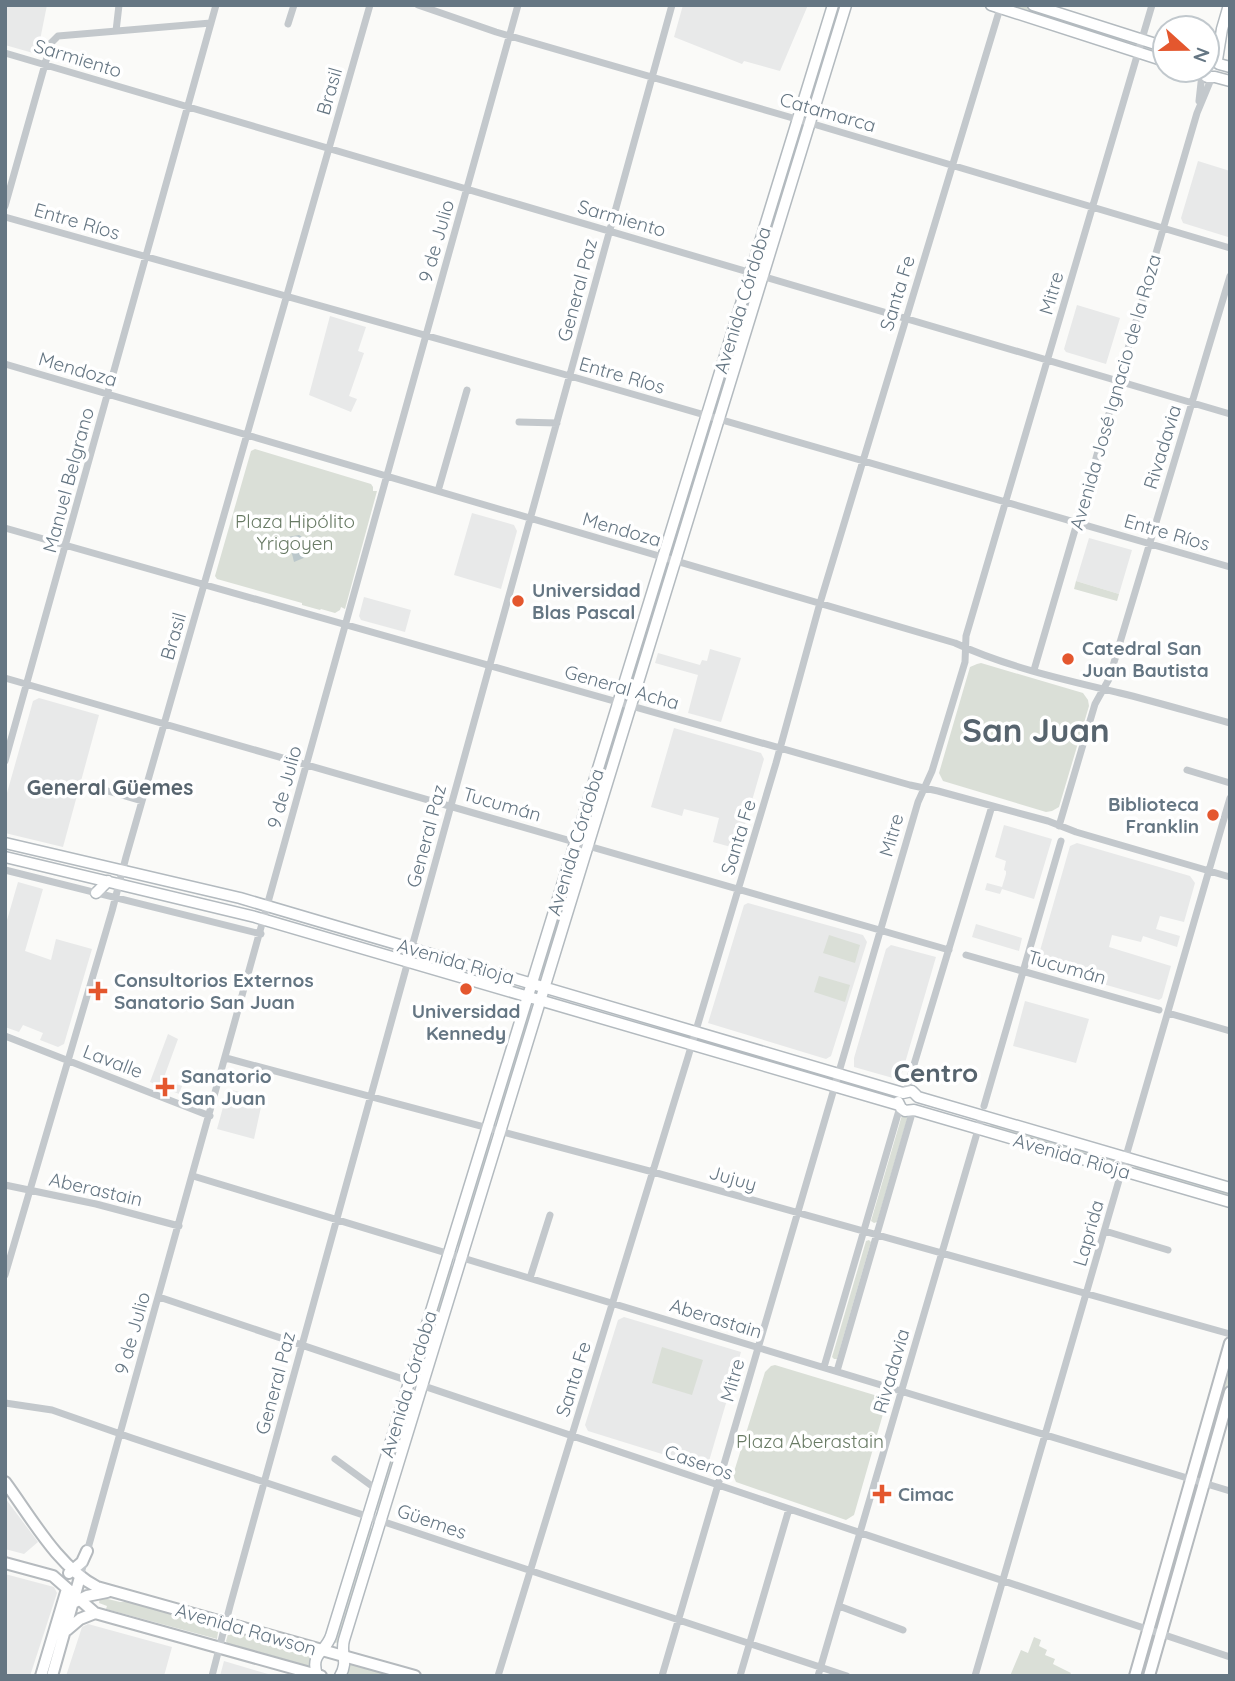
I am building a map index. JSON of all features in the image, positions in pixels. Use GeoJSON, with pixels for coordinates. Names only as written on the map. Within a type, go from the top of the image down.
{"type":"FeatureCollection","features":[{"type":"Feature","properties":{"kind":"main road","name":"Avenida Córdoba"},"geometry":{"type":"LineString","coordinates":[[319,1675],[314,1667],[315,1660],[328,1644],[833,5]]}},
{"type":"Feature","properties":{"kind":"main road","name":"Avenida Córdoba"},"geometry":{"type":"LineString","coordinates":[[340,1676],[344,1667],[342,1648],[846,5]]}},
{"type":"Feature","properties":{"kind":"main road"},"geometry":{"type":"LineString","coordinates":[[1033,5],[1151,42]]}},
{"type":"Feature","properties":{"kind":"main road"},"geometry":{"type":"LineString","coordinates":[[1221,37],[1228,5]]}},
{"type":"Feature","properties":{"kind":"main road"},"geometry":{"type":"LineString","coordinates":[[997,6],[1151,56]]}},
{"type":"Feature","properties":{"kind":"main road","name":"Avenida Rioja"},"geometry":{"type":"LineString","coordinates":[[5,843],[268,907],[905,1092]]}},
{"type":"Feature","properties":{"kind":"main road"},"geometry":{"type":"LineString","coordinates":[[5,849],[20,846]]}},
{"type":"Feature","properties":{"kind":"main road","name":"Avenida Rioja"},"geometry":{"type":"LineString","coordinates":[[5,857],[106,884],[264,919],[900,1106]]}},
{"type":"Feature","properties":{"kind":"main road"},"geometry":{"type":"LineString","coordinates":[[90,863],[106,884],[127,880],[151,884],[168,881]]}},
{"type":"Feature","properties":{"kind":"main road"},"geometry":{"type":"LineString","coordinates":[[220,908],[234,905],[261,911],[268,907]]}},
{"type":"Feature","properties":{"kind":"main road"},"geometry":{"type":"LineString","coordinates":[[912,1091],[918,1097],[919,1103],[914,1110],[905,1111],[900,1106],[899,1099],[905,1092],[912,1091]]}},
{"type":"Feature","properties":{"kind":"main road","name":"Avenida Rioja"},"geometry":{"type":"LineString","coordinates":[[918,1097],[983,1111],[1126,1158],[1230,1188]]}},
{"type":"Feature","properties":{"kind":"main road","name":"Avenida Rioja"},"geometry":{"type":"LineString","coordinates":[[914,1110],[1230,1202]]}},
{"type":"Feature","properties":{"kind":"main road"},"geometry":{"type":"LineString","coordinates":[[1135,1676],[1230,1343]]}},
{"type":"Feature","properties":{"kind":"main road"},"geometry":{"type":"LineString","coordinates":[[1149,1676],[1230,1392]]}},
{"type":"Feature","properties":{"kind":"main road"},"geometry":{"type":"LineString","coordinates":[[5,1482],[58,1556],[76,1574]]}},
{"type":"Feature","properties":{"kind":"main road"},"geometry":{"type":"LineString","coordinates":[[52,1676],[74,1597],[76,1574],[87,1551]]}},
{"type":"Feature","properties":{"kind":"main road","name":"Avenida Rawson"},"geometry":{"type":"LineString","coordinates":[[5,1563],[52,1576],[95,1613],[319,1675]]}},
{"type":"Feature","properties":{"kind":"main road"},"geometry":{"type":"LineString","coordinates":[[52,1576],[76,1574]]}},
{"type":"Feature","properties":{"kind":"main road","name":"Avenida Rawson"},"geometry":{"type":"LineString","coordinates":[[76,1574],[97,1587],[415,1676]]}},
{"type":"Feature","properties":{"kind":"main road"},"geometry":{"type":"LineString","coordinates":[[41,1676],[60,1614],[74,1597],[117,1593]]}},
{"type":"Feature","properties":{"kind":"main road"},"geometry":{"type":"LineString","coordinates":[[64,1635],[75,1622],[95,1613]]}},
{"type":"Feature","properties":{"kind":"street"},"geometry":{"type":"LineString","coordinates":[[116,31],[119,5]]}},
{"type":"Feature","properties":{"kind":"street","name":"Manuel Belgrano"},"geometry":{"type":"LineString","coordinates":[[5,761],[216,5]]}},
{"type":"Feature","properties":{"kind":"street"},"geometry":{"type":"LineString","coordinates":[[288,24],[294,5]]}},
{"type":"Feature","properties":{"kind":"street","name":"Brasil"},"geometry":{"type":"LineString","coordinates":[[5,1275],[115,898],[106,884],[122,870],[370,5]]}},
{"type":"Feature","properties":{"kind":"street","name":"Catamarca"},"geometry":{"type":"LineString","coordinates":[[418,5],[509,36],[1230,248]]}},
{"type":"Feature","properties":{"kind":"street","name":"9 de Julio"},"geometry":{"type":"LineString","coordinates":[[87,1551],[518,5]]}},
{"type":"Feature","properties":{"kind":"street","name":"General Paz"},"geometry":{"type":"LineString","coordinates":[[212,1676],[672,5]]}},
{"type":"Feature","properties":{"kind":"street","name":"Mitre"},"geometry":{"type":"LineString","coordinates":[[662,1676],[918,802],[932,771],[965,662],[966,636],[1152,5]]}},
{"type":"Feature","properties":{"kind":"street","name":"Santa Fe"},"geometry":{"type":"LineString","coordinates":[[498,1676],[738,889],[820,603],[953,165],[997,6]]}},
{"type":"Feature","properties":{"kind":"street"},"geometry":{"type":"LineString","coordinates":[[5,206],[9,179],[51,43],[58,36],[211,23]]}},
{"type":"Feature","properties":{"kind":"street","name":"Sarmiento"},"geometry":{"type":"LineString","coordinates":[[5,53],[1230,414]]}},
{"type":"Feature","properties":{"kind":"street","name":"Avenida José Ignacio de la Roza"},"geometry":{"type":"LineString","coordinates":[[1034,670],[1197,113],[1202,84]]}},
{"type":"Feature","properties":{"kind":"street","name":"Entre Ríos"},"geometry":{"type":"LineString","coordinates":[[5,217],[570,376],[1230,567]]}},
{"type":"Feature","properties":{"kind":"street","name":"Rivadavia"},"geometry":{"type":"LineString","coordinates":[[1059,826],[1095,704],[1109,679],[1230,276]]}},
{"type":"Feature","properties":{"kind":"street","name":"Mendoza"},"geometry":{"type":"LineString","coordinates":[[5,364],[955,643],[982,655],[1230,723]]}},
{"type":"Feature","properties":{"kind":"street"},"geometry":{"type":"LineString","coordinates":[[438,491],[467,390]]}},
{"type":"Feature","properties":{"kind":"street"},"geometry":{"type":"LineString","coordinates":[[519,422],[557,423]]}},
{"type":"Feature","properties":{"kind":"street","name":"General Acha"},"geometry":{"type":"LineString","coordinates":[[5,528],[992,806],[1230,877]]}},
{"type":"Feature","properties":{"kind":"street","name":"Tucumán"},"geometry":{"type":"LineString","coordinates":[[5,678],[949,950]]}},
{"type":"Feature","properties":{"kind":"street"},"geometry":{"type":"LineString","coordinates":[[1187,770],[1230,783]]}},
{"type":"Feature","properties":{"kind":"street"},"geometry":{"type":"LineString","coordinates":[[84,784],[142,801]]}},
{"type":"Feature","properties":{"kind":"street","name":"Laprida"},"geometry":{"type":"LineString","coordinates":[[975,1676],[1230,798]]}},
{"type":"Feature","properties":{"kind":"street"},"geometry":{"type":"LineString","coordinates":[[905,1092],[992,806]]}},
{"type":"Feature","properties":{"kind":"street","name":"Rivadavia"},"geometry":{"type":"LineString","coordinates":[[818,1676],[1061,841]]}},
{"type":"Feature","properties":{"kind":"street","name":"Avenida Rioja"},"geometry":{"type":"LineString","coordinates":[[5,870],[106,884],[115,898],[261,934]]}},
{"type":"Feature","properties":{"kind":"street","name":"Tucumán"},"geometry":{"type":"LineString","coordinates":[[966,955],[1159,1010]]}},
{"type":"Feature","properties":{"kind":"street"},"geometry":{"type":"LineString","coordinates":[[1168,1013],[1230,1031]]}},
{"type":"Feature","properties":{"kind":"street","name":"Lavalle"},"geometry":{"type":"LineString","coordinates":[[5,1036],[209,1116]]}},
{"type":"Feature","properties":{"kind":"street","name":"Jujuy"},"geometry":{"type":"LineString","coordinates":[[226,1058],[653,1172],[1230,1334]]}},
{"type":"Feature","properties":{"kind":"street"},"geometry":{"type":"LineString","coordinates":[[824,1367],[900,1106]]}},
{"type":"Feature","properties":{"kind":"street"},"geometry":{"type":"LineString","coordinates":[[837,1371],[914,1110]]}},
{"type":"Feature","properties":{"kind":"street","name":"Aberastain"},"geometry":{"type":"LineString","coordinates":[[193,1176],[1230,1491]]}},
{"type":"Feature","properties":{"kind":"street","name":"Aberastain"},"geometry":{"type":"LineString","coordinates":[[5,1185],[96,1204],[179,1226]]}},
{"type":"Feature","properties":{"kind":"street"},"geometry":{"type":"LineString","coordinates":[[530,1278],[550,1214]]}},
{"type":"Feature","properties":{"kind":"street"},"geometry":{"type":"LineString","coordinates":[[1105,1231],[1168,1250]]}},
{"type":"Feature","properties":{"kind":"street","name":"Caseros"},"geometry":{"type":"LineString","coordinates":[[159,1297],[1230,1657]]}},
{"type":"Feature","properties":{"kind":"street","name":"Güemes"},"geometry":{"type":"LineString","coordinates":[[5,1403],[52,1410],[848,1676]]}},
{"type":"Feature","properties":{"kind":"street"},"geometry":{"type":"LineString","coordinates":[[335,1459],[376,1489]]}},
{"type":"Feature","properties":{"kind":"street"},"geometry":{"type":"LineString","coordinates":[[740,1676],[789,1509]]}},
{"type":"Feature","properties":{"kind":"street"},"geometry":{"type":"LineString","coordinates":[[839,1606],[903,1630]]}},
{"type":"Feature","properties":{"kind":"shaded area"},"geometry":{"type":"Polygon","coordinates":[[[5,5],[47,5],[38,50],[33,53],[5,45],[5,5]]]}},
{"type":"Feature","properties":{"kind":"shaded area"},"geometry":{"type":"Polygon","coordinates":[[[683,5],[808,5],[780,71],[744,61],[742,64],[674,37],[683,5]]]}},
{"type":"Feature","properties":{"kind":"shaded area"},"geometry":{"type":"Polygon","coordinates":[[[1198,161],[1230,171],[1228,237],[1183,223],[1181,218],[1198,161]]]}},
{"type":"Feature","properties":{"kind":"shaded area"},"geometry":{"type":"Polygon","coordinates":[[[1077,305],[1120,318],[1106,364],[1066,352],[1064,349],[1077,305]]]}},
{"type":"Feature","properties":{"kind":"shaded area"},"geometry":{"type":"Polygon","coordinates":[[[330,316],[366,327],[358,351],[364,353],[349,396],[357,399],[351,412],[309,395],[330,316]]]}},
{"type":"Feature","properties":{"kind":"shaded area"},"geometry":{"type":"Polygon","coordinates":[[[472,513],[514,525],[517,531],[501,589],[454,575],[472,513]]]}},
{"type":"Feature","properties":{"kind":"shaded area"},"geometry":{"type":"Polygon","coordinates":[[[299,535],[307,540],[310,548],[306,557],[294,562],[288,537],[299,535]]]}},
{"type":"Feature","properties":{"kind":"shaded area"},"geometry":{"type":"Polygon","coordinates":[[[1089,538],[1132,550],[1119,594],[1076,581],[1089,538]]]}},
{"type":"Feature","properties":{"kind":"shaded area"},"geometry":{"type":"Polygon","coordinates":[[[364,597],[411,610],[405,632],[361,620],[359,616],[364,597]]]}},
{"type":"Feature","properties":{"kind":"shaded area"},"geometry":{"type":"Polygon","coordinates":[[[710,649],[741,658],[721,722],[688,713],[698,675],[655,663],[658,653],[700,665],[702,660],[707,661],[710,649]]]}},
{"type":"Feature","properties":{"kind":"shaded area"},"geometry":{"type":"Polygon","coordinates":[[[39,698],[99,715],[63,847],[5,833],[5,800],[33,701],[39,698]]]}},
{"type":"Feature","properties":{"kind":"shaded area"},"geometry":{"type":"Polygon","coordinates":[[[674,728],[761,753],[764,759],[738,849],[713,842],[719,818],[684,809],[682,816],[651,807],[674,728]]]}},
{"type":"Feature","properties":{"kind":"shaded area"},"geometry":{"type":"Polygon","coordinates":[[[1004,825],[1052,839],[1034,899],[1002,889],[1000,894],[985,890],[987,883],[1002,887],[1006,874],[1006,861],[995,857],[1004,825]]]}},
{"type":"Feature","properties":{"kind":"shaded area"},"geometry":{"type":"Polygon","coordinates":[[[1077,843],[1190,876],[1195,883],[1184,922],[1160,916],[1156,929],[1180,936],[1177,947],[1143,936],[1141,942],[1112,935],[1109,947],[1171,966],[1162,998],[1159,1000],[1040,966],[1037,961],[1070,846],[1077,843]]]}},
{"type":"Feature","properties":{"kind":"shaded area"},"geometry":{"type":"Polygon","coordinates":[[[18,882],[43,889],[25,951],[51,960],[56,939],[92,949],[64,1044],[58,1047],[40,1040],[43,1033],[23,1025],[19,1032],[5,1027],[5,927],[18,882]]]}},
{"type":"Feature","properties":{"kind":"shaded area"},"geometry":{"type":"Polygon","coordinates":[[[748,903],[863,935],[867,942],[831,1056],[826,1059],[708,1023],[744,905],[748,903]]]}},
{"type":"Feature","properties":{"kind":"shaded area"},"geometry":{"type":"Polygon","coordinates":[[[976,924],[1022,938],[1019,951],[972,937],[976,924]]]}},
{"type":"Feature","properties":{"kind":"shaded area"},"geometry":{"type":"Polygon","coordinates":[[[891,945],[936,957],[900,1080],[854,1067],[854,1058],[886,949],[891,945]]]}},
{"type":"Feature","properties":{"kind":"shaded area"},"geometry":{"type":"Polygon","coordinates":[[[1025,1001],[1089,1019],[1076,1063],[1013,1046],[1025,1001]]]}},
{"type":"Feature","properties":{"kind":"shaded area"},"geometry":{"type":"Polygon","coordinates":[[[168,1034],[178,1039],[163,1080],[182,1086],[179,1094],[150,1082],[168,1034]]]}},
{"type":"Feature","properties":{"kind":"shaded area"},"geometry":{"type":"Polygon","coordinates":[[[228,1089],[263,1098],[254,1139],[217,1129],[228,1089]]]}},
{"type":"Feature","properties":{"kind":"shaded area"},"geometry":{"type":"Polygon","coordinates":[[[624,1317],[741,1352],[707,1468],[588,1431],[585,1425],[618,1320],[624,1317]]]}},
{"type":"Feature","properties":{"kind":"shaded area"},"geometry":{"type":"Polygon","coordinates":[[[5,1498],[38,1542],[24,1554],[5,1549],[5,1498]]]}},
{"type":"Feature","properties":{"kind":"shaded area"},"geometry":{"type":"Polygon","coordinates":[[[5,1574],[54,1587],[57,1593],[30,1676],[5,1676],[5,1574]]]}},
{"type":"Feature","properties":{"kind":"shaded area"},"geometry":{"type":"Polygon","coordinates":[[[88,1624],[172,1647],[164,1676],[66,1676],[82,1627],[88,1624]]]}},
{"type":"Feature","properties":{"kind":"shaded area"},"geometry":{"type":"Polygon","coordinates":[[[224,1661],[254,1670],[275,1676],[220,1676],[224,1661]]]}},
{"type":"Feature","properties":{"kind":"green space"},"geometry":{"type":"Polygon","coordinates":[[[837,5],[842,5],[809,113],[806,114],[804,112],[837,5]]]}},
{"type":"Feature","properties":{"kind":"green space"},"geometry":{"type":"Polygon","coordinates":[[[1011,5],[1020,5],[1131,42],[1128,45],[1011,8],[1011,5]]]}},
{"type":"Feature","properties":{"kind":"green space"},"geometry":{"type":"Polygon","coordinates":[[[798,132],[803,134],[763,264],[760,265],[758,263],[798,132]]]}},
{"type":"Feature","properties":{"kind":"green space"},"geometry":{"type":"Polygon","coordinates":[[[751,283],[756,285],[718,409],[715,409],[713,407],[751,283]]]}},
{"type":"Feature","properties":{"kind":"green space"},"geometry":{"type":"Polygon","coordinates":[[[706,429],[711,430],[675,548],[672,549],[670,547],[706,429]]]}},
{"type":"Feature","properties":{"kind":"green space","name":"Plaza Hipólito Yrigoyen"},"geometry":{"type":"Polygon","coordinates":[[[255,449],[371,484],[373,491],[377,491],[345,609],[341,607],[335,613],[320,610],[217,579],[215,576],[251,451],[255,449]]]}},
{"type":"Feature","properties":{"kind":"green space"},"geometry":{"type":"Polygon","coordinates":[[[665,566],[668,567],[630,696],[627,697],[625,695],[665,566]]]}},
{"type":"Feature","properties":{"kind":"green space"},"geometry":{"type":"Polygon","coordinates":[[[1076,581],[1119,594],[1117,601],[1074,589],[1076,581]]]}},
{"type":"Feature","properties":{"kind":"green space"},"geometry":{"type":"Polygon","coordinates":[[[981,663],[1083,693],[1088,700],[1089,706],[1059,807],[1052,811],[1046,812],[943,781],[939,773],[970,667],[981,663]]]}},
{"type":"Feature","properties":{"kind":"green space"},"geometry":{"type":"Polygon","coordinates":[[[619,714],[623,715],[585,834],[583,832],[619,714]]]}},
{"type":"Feature","properties":{"kind":"green space"},"geometry":{"type":"Polygon","coordinates":[[[579,853],[544,975],[541,975],[539,973],[576,854],[579,853]]]}},
{"type":"Feature","properties":{"kind":"green space"},"geometry":{"type":"Polygon","coordinates":[[[829,935],[860,945],[855,963],[823,953],[829,935]]]}},
{"type":"Feature","properties":{"kind":"green space"},"geometry":{"type":"Polygon","coordinates":[[[819,976],[850,985],[845,1002],[814,992],[819,976]]]}},
{"type":"Feature","properties":{"kind":"green space"},"geometry":{"type":"Polygon","coordinates":[[[529,1008],[534,1009],[497,1120],[494,1118],[529,1008]]]}},
{"type":"Feature","properties":{"kind":"green space"},"geometry":{"type":"Polygon","coordinates":[[[902,1115],[908,1116],[877,1222],[874,1223],[871,1221],[902,1115]]]}},
{"type":"Feature","properties":{"kind":"green space"},"geometry":{"type":"Polygon","coordinates":[[[992,1123],[1115,1159],[1115,1162],[1113,1164],[991,1128],[992,1123]]]}},
{"type":"Feature","properties":{"kind":"green space"},"geometry":{"type":"Polygon","coordinates":[[[488,1140],[493,1141],[461,1246],[458,1247],[456,1244],[488,1140]]]}},
{"type":"Feature","properties":{"kind":"green space"},"geometry":{"type":"Polygon","coordinates":[[[1136,1165],[1230,1193],[1230,1198],[1134,1169],[1136,1165]]]}},
{"type":"Feature","properties":{"kind":"green space"},"geometry":{"type":"Polygon","coordinates":[[[866,1241],[871,1242],[837,1359],[834,1359],[832,1357],[866,1241]]]}},
{"type":"Feature","properties":{"kind":"green space"},"geometry":{"type":"Polygon","coordinates":[[[449,1267],[455,1268],[422,1374],[419,1375],[416,1373],[449,1267]]]}},
{"type":"Feature","properties":{"kind":"green space"},"geometry":{"type":"Polygon","coordinates":[[[662,1347],[703,1360],[692,1395],[652,1383],[662,1347]]]}},
{"type":"Feature","properties":{"kind":"green space"},"geometry":{"type":"Polygon","coordinates":[[[1230,1357],[1230,1377],[1203,1471],[1200,1472],[1198,1470],[1230,1357]]]}},
{"type":"Feature","properties":{"kind":"green space","name":"Plaza Aberastain"},"geometry":{"type":"Polygon","coordinates":[[[775,1365],[881,1397],[884,1402],[885,1407],[854,1515],[846,1520],[736,1482],[733,1475],[765,1372],[775,1365]]]}},
{"type":"Feature","properties":{"kind":"green space"},"geometry":{"type":"Polygon","coordinates":[[[409,1395],[415,1397],[380,1509],[376,1510],[374,1508],[409,1395]]]}},
{"type":"Feature","properties":{"kind":"green space"},"geometry":{"type":"Polygon","coordinates":[[[1191,1491],[1197,1493],[1160,1622],[1156,1622],[1191,1491]]]}},
{"type":"Feature","properties":{"kind":"green space"},"geometry":{"type":"Polygon","coordinates":[[[371,1528],[373,1530],[339,1642],[335,1643],[333,1641],[371,1528]]]}},
{"type":"Feature","properties":{"kind":"green space"},"geometry":{"type":"Polygon","coordinates":[[[100,1597],[132,1602],[219,1626],[217,1639],[106,1609],[107,1606],[99,1603],[100,1597]]]}},
{"type":"Feature","properties":{"kind":"green space"},"geometry":{"type":"Polygon","coordinates":[[[229,1631],[311,1652],[313,1655],[309,1666],[227,1643],[229,1631]]]}},
{"type":"Feature","properties":{"kind":"green space"},"geometry":{"type":"Polygon","coordinates":[[[1034,1637],[1041,1640],[1039,1646],[1047,1650],[1045,1655],[1055,1659],[1053,1664],[1071,1673],[1069,1676],[1010,1676],[1021,1650],[1028,1653],[1034,1637]]]}},
{"type":"Feature","properties":{"kind":"green space"},"geometry":{"type":"Polygon","coordinates":[[[351,1663],[397,1676],[347,1676],[351,1663]]]}},
{"type":"Feature","properties":{"kind":"place","name":"Universidad Blas Pascal"},"geometry":{"type":"Point","coordinates":[518,601]}},
{"type":"Feature","properties":{"kind":"place","name":"Catedral San Juan Bautista"},"geometry":{"type":"Point","coordinates":[1068,659]}},
{"type":"Feature","properties":{"kind":"place","name":"Biblioteca Franklin"},"geometry":{"type":"Point","coordinates":[1213,815]}},
{"type":"Feature","properties":{"kind":"place","name":"Universidad Kennedy"},"geometry":{"type":"Point","coordinates":[466,989]}},
{"type":"Feature","properties":{"kind":"place","name":"Consultorios Externos Sanatorio San Juan"},"geometry":{"type":"Point","coordinates":[98,991]}},
{"type":"Feature","properties":{"kind":"place","name":"Sanatorio San Juan"},"geometry":{"type":"Point","coordinates":[165,1087]}},
{"type":"Feature","properties":{"kind":"place","name":"Cimac"},"geometry":{"type":"Point","coordinates":[882,1494]}},
{"type":"Feature","properties":{"kind":"district","name":"San Juan"},"geometry":{"type":"Point","coordinates":[1036,729]}},
{"type":"Feature","properties":{"kind":"district","name":"General Güemes"},"geometry":{"type":"Point","coordinates":[110,787]}},
{"type":"Feature","properties":{"kind":"district","name":"Centro"},"geometry":{"type":"Point","coordinates":[936,1072]}}]}
